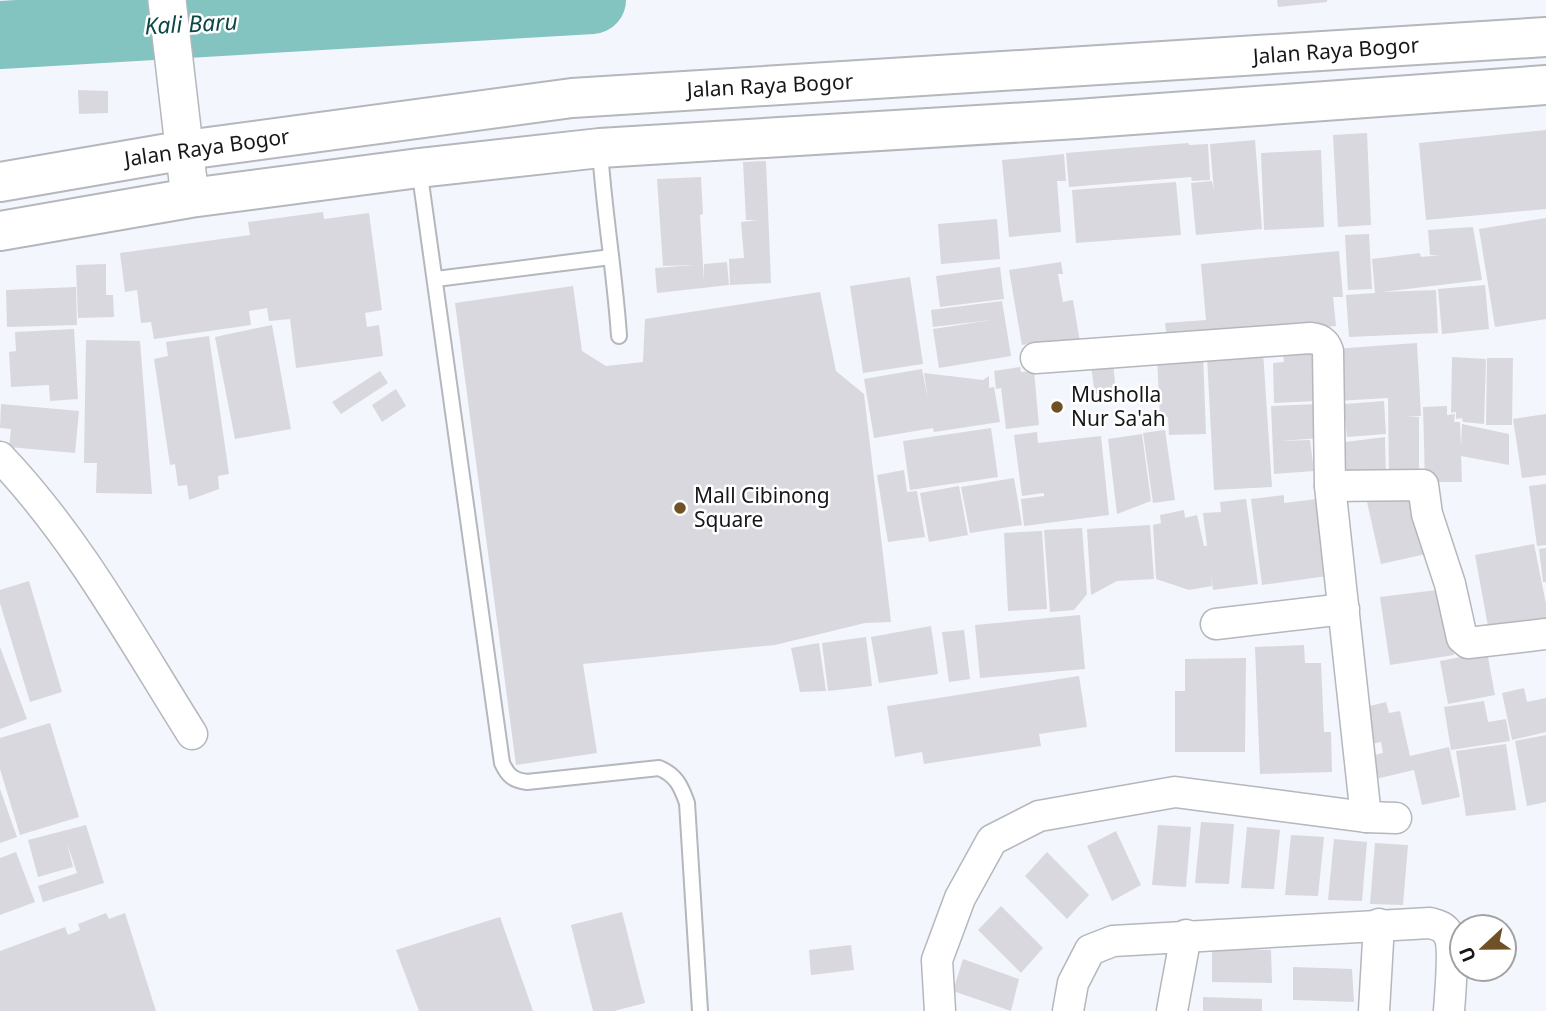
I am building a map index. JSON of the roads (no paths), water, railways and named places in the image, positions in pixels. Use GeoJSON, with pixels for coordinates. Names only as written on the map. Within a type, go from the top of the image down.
{"type":"FeatureCollection","features":[{"type":"Feature","properties":{"kind":"highway","name":"Jalan Raya Bogor"},"geometry":{"type":"LineString","coordinates":[[0,182],[186,150],[572,98],[1546,37]]}},
{"type":"Feature","properties":{"kind":"highway"},"geometry":{"type":"LineString","coordinates":[[1072,68],[1077,119]]}},
{"type":"Feature","properties":{"kind":"highway"},"geometry":{"type":"LineString","coordinates":[[0,231],[190,198],[600,148],[1077,119],[1546,85]]}},
{"type":"Feature","properties":{"kind":"street"},"geometry":{"type":"LineString","coordinates":[[167,0],[190,198]]}},
{"type":"Feature","properties":{"kind":"street"},"geometry":{"type":"LineString","coordinates":[[1035,358],[1319,339],[1326,345],[1330,486],[1366,817]]}},
{"type":"Feature","properties":{"kind":"street"},"geometry":{"type":"LineString","coordinates":[[0,457],[30,489],[104,589],[192,734]]}},
{"type":"Feature","properties":{"kind":"street"},"geometry":{"type":"LineString","coordinates":[[1330,486],[1423,485],[1427,514],[1450,584],[1462,638],[1468,643],[1546,634]]}},
{"type":"Feature","properties":{"kind":"street"},"geometry":{"type":"LineString","coordinates":[[1216,624],[1344,609]]}},
{"type":"Feature","properties":{"kind":"street"},"geometry":{"type":"LineString","coordinates":[[940,1011],[937,960],[960,898],[992,840],[1039,816],[1175,792],[1366,817],[1396,818]]}},
{"type":"Feature","properties":{"kind":"street"},"geometry":{"type":"LineString","coordinates":[[1068,1011],[1073,983],[1090,950],[1113,941],[1430,923],[1440,926],[1448,934],[1451,946],[1449,1011]]}},
{"type":"Feature","properties":{"kind":"street"},"geometry":{"type":"LineString","coordinates":[[1374,1011],[1379,924]]}},
{"type":"Feature","properties":{"kind":"street"},"geometry":{"type":"LineString","coordinates":[[1172,1011],[1186,935]]}},
{"type":"Feature","properties":{"kind":"lane"},"geometry":{"type":"LineString","coordinates":[[600,148],[611,257],[617,289],[619,337]]}},
{"type":"Feature","properties":{"kind":"lane"},"geometry":{"type":"LineString","coordinates":[[419,168],[502,764],[508,775],[527,782],[659,768],[671,773],[682,786],[687,803],[700,1011]]}},
{"type":"Feature","properties":{"kind":"lane"},"geometry":{"type":"LineString","coordinates":[[436,279],[611,257]]}},
{"type":"Feature","properties":{"kind":"waterway","name":"Kali Baru"},"geometry":{"type":"LineString","coordinates":[[0,35],[592,0]]}},
{"type":"Feature","properties":{"kind":"place","name":"Musholla Nur Sa'ah"},"geometry":{"type":"Point","coordinates":[1057,407]}},
{"type":"Feature","properties":{"kind":"place","name":"Mall Cibinong Square"},"geometry":{"type":"Point","coordinates":[680,508]}}]}
